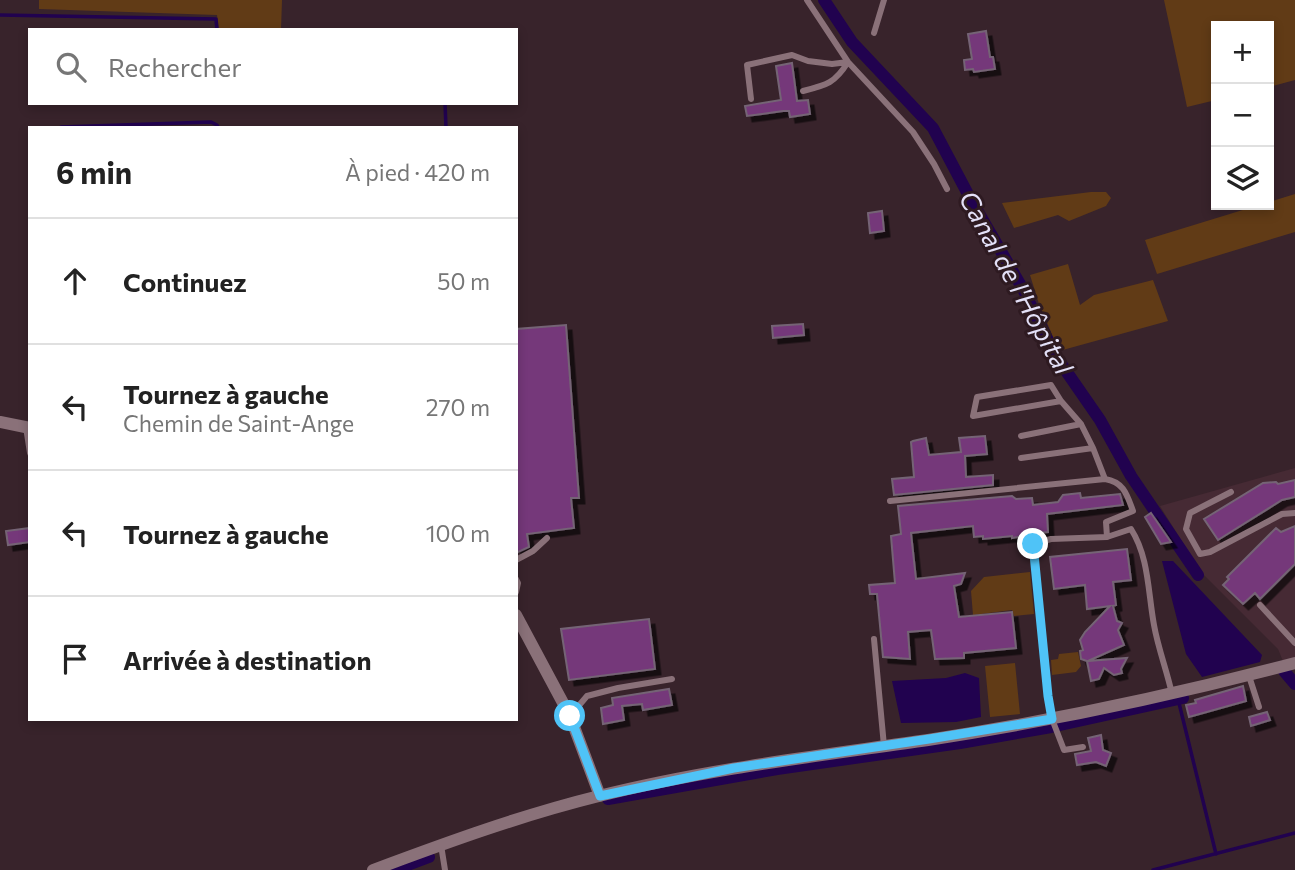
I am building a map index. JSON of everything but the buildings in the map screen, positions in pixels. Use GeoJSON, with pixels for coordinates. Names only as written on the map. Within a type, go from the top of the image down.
{"type":"FeatureCollection","features":[{"type":"Feature","properties":{"kind":"street"},"geometry":{"type":"LineString","coordinates":[[0,422],[28,428]]}},
{"type":"Feature","properties":{"kind":"street"},"geometry":{"type":"LineString","coordinates":[[518,619],[570,716],[600,796]]}},
{"type":"Feature","properties":{"kind":"street"},"geometry":{"type":"LineString","coordinates":[[373,870],[519,818],[600,796],[734,768],[1052,719],[1172,694],[1295,663]]}},
{"type":"Feature","properties":{"kind":"lane"},"geometry":{"type":"LineString","coordinates":[[807,0],[848,62],[913,132],[947,188]]}},
{"type":"Feature","properties":{"kind":"lane"},"geometry":{"type":"LineString","coordinates":[[874,33],[884,0]]}},
{"type":"Feature","properties":{"kind":"lane"},"geometry":{"type":"LineString","coordinates":[[751,99],[747,65],[792,55],[808,61],[832,64],[848,62]]}},
{"type":"Feature","properties":{"kind":"lane"},"geometry":{"type":"LineString","coordinates":[[803,91],[827,85],[841,73],[848,62]]}},
{"type":"Feature","properties":{"kind":"lane"},"geometry":{"type":"LineString","coordinates":[[1061,401],[973,416],[977,397],[1051,385],[1081,424],[1105,479]]}},
{"type":"Feature","properties":{"kind":"lane"},"geometry":{"type":"LineString","coordinates":[[1021,436],[1081,424]]}},
{"type":"Feature","properties":{"kind":"lane"},"geometry":{"type":"LineString","coordinates":[[1021,458],[1093,448]]}},
{"type":"Feature","properties":{"kind":"lane"},"geometry":{"type":"LineString","coordinates":[[890,501],[1114,480],[1125,488],[1133,511],[1106,522],[1107,537]]}},
{"type":"Feature","properties":{"kind":"lane"},"geometry":{"type":"LineString","coordinates":[[1231,492],[1190,513],[1186,529],[1200,554],[1210,552],[1282,514],[1295,513]]}},
{"type":"Feature","properties":{"kind":"lane"},"geometry":{"type":"LineString","coordinates":[[1083,747],[1064,750],[1052,719],[1033,544],[1051,539],[1107,537],[1131,529],[1143,558],[1154,626],[1172,694]]}},
{"type":"Feature","properties":{"kind":"lane"},"geometry":{"type":"LineString","coordinates":[[518,560],[547,538]]}},
{"type":"Feature","properties":{"kind":"lane"},"geometry":{"type":"LineString","coordinates":[[1260,605],[1295,643]]}},
{"type":"Feature","properties":{"kind":"lane"},"geometry":{"type":"LineString","coordinates":[[874,639],[884,746]]}},
{"type":"Feature","properties":{"kind":"lane"},"geometry":{"type":"LineString","coordinates":[[1249,676],[1259,707]]}},
{"type":"Feature","properties":{"kind":"lane"},"geometry":{"type":"LineString","coordinates":[[570,716],[587,696],[672,679]]}},
{"type":"Feature","properties":{"kind":"lane"},"geometry":{"type":"LineString","coordinates":[[441,845],[445,870]]}},
{"type":"Feature","properties":{"kind":"shaded area"},"geometry":{"type":"Polygon","coordinates":[[[39,0],[282,0],[281,28],[219,28],[217,15],[39,9],[39,0]]]}},
{"type":"Feature","properties":{"kind":"shaded area"},"geometry":{"type":"Polygon","coordinates":[[[1164,0],[1295,0],[1295,80],[1274,86],[1274,21],[1211,21],[1211,101],[1187,107],[1164,0]]]}},
{"type":"Feature","properties":{"kind":"shaded area"},"geometry":{"type":"Polygon","coordinates":[[[1106,192],[1111,198],[1106,206],[1069,221],[1058,215],[1014,228],[1002,203],[1106,192]]]}},
{"type":"Feature","properties":{"kind":"shaded area"},"geometry":{"type":"Polygon","coordinates":[[[1295,194],[1295,232],[1157,274],[1145,240],[1243,210],[1274,210],[1274,200],[1295,194]]]}},
{"type":"Feature","properties":{"kind":"shaded area"},"geometry":{"type":"Polygon","coordinates":[[[1068,264],[1080,305],[1094,295],[1153,280],[1168,321],[1059,351],[1030,275],[1068,264]]]}},
{"type":"Feature","properties":{"kind":"shaded area"},"geometry":{"type":"Polygon","coordinates":[[[1295,468],[1295,658],[1283,661],[1278,649],[1201,572],[1160,506],[1295,468]]]}},
{"type":"Feature","properties":{"kind":"shaded area"},"geometry":{"type":"Polygon","coordinates":[[[1162,561],[1173,561],[1262,655],[1260,662],[1202,677],[1186,654],[1162,561]]]}},
{"type":"Feature","properties":{"kind":"shaded area"},"geometry":{"type":"Polygon","coordinates":[[[1030,572],[1034,614],[1014,616],[1012,610],[973,615],[971,591],[984,577],[1030,572]]]}},
{"type":"Feature","properties":{"kind":"shaded area"},"geometry":{"type":"Polygon","coordinates":[[[1078,652],[1081,666],[1076,672],[1052,675],[1051,660],[1058,659],[1059,654],[1078,652]]]}},
{"type":"Feature","properties":{"kind":"shaded area"},"geometry":{"type":"Polygon","coordinates":[[[1015,663],[1020,714],[990,717],[985,666],[1015,663]]]}},
{"type":"Feature","properties":{"kind":"shaded area"},"geometry":{"type":"Polygon","coordinates":[[[965,673],[979,678],[981,717],[956,722],[901,723],[892,681],[946,678],[965,673]]]}},
{"type":"Feature","properties":{"kind":"waterway","name":"Canal de l'Hôpital"},"geometry":{"type":"LineString","coordinates":[[824,0],[852,42],[933,128],[1024,291],[1055,355],[1100,420],[1131,476],[1198,575]]}},
{"type":"Feature","properties":{"kind":"waterway"},"geometry":{"type":"LineString","coordinates":[[0,15],[216,19],[217,28]]}},
{"type":"Feature","properties":{"kind":"waterway"},"geometry":{"type":"LineString","coordinates":[[445,105],[446,126]]}},
{"type":"Feature","properties":{"kind":"waterway"},"geometry":{"type":"LineString","coordinates":[[91,126],[211,122],[217,126]]}},
{"type":"Feature","properties":{"kind":"waterway","name":"Canal de l'Hôpital"},"geometry":{"type":"LineString","coordinates":[[1284,671],[1295,684]]}},
{"type":"Feature","properties":{"kind":"waterway"},"geometry":{"type":"LineString","coordinates":[[608,799],[777,769],[960,743],[1051,727],[1183,698]]}},
{"type":"Feature","properties":{"kind":"waterway"},"geometry":{"type":"LineString","coordinates":[[1178,699],[1216,854]]}},
{"type":"Feature","properties":{"kind":"waterway"},"geometry":{"type":"LineString","coordinates":[[1153,870],[1295,833]]}},
{"type":"Feature","properties":{"kind":"waterway"},"geometry":{"type":"LineString","coordinates":[[394,870],[429,857]]}},
{"type":"Feature","properties":{"kind":"route"},"geometry":{"type":"LineString","coordinates":[[570,716],[600,796],[734,768],[1052,719],[1033,544]]}}]}
